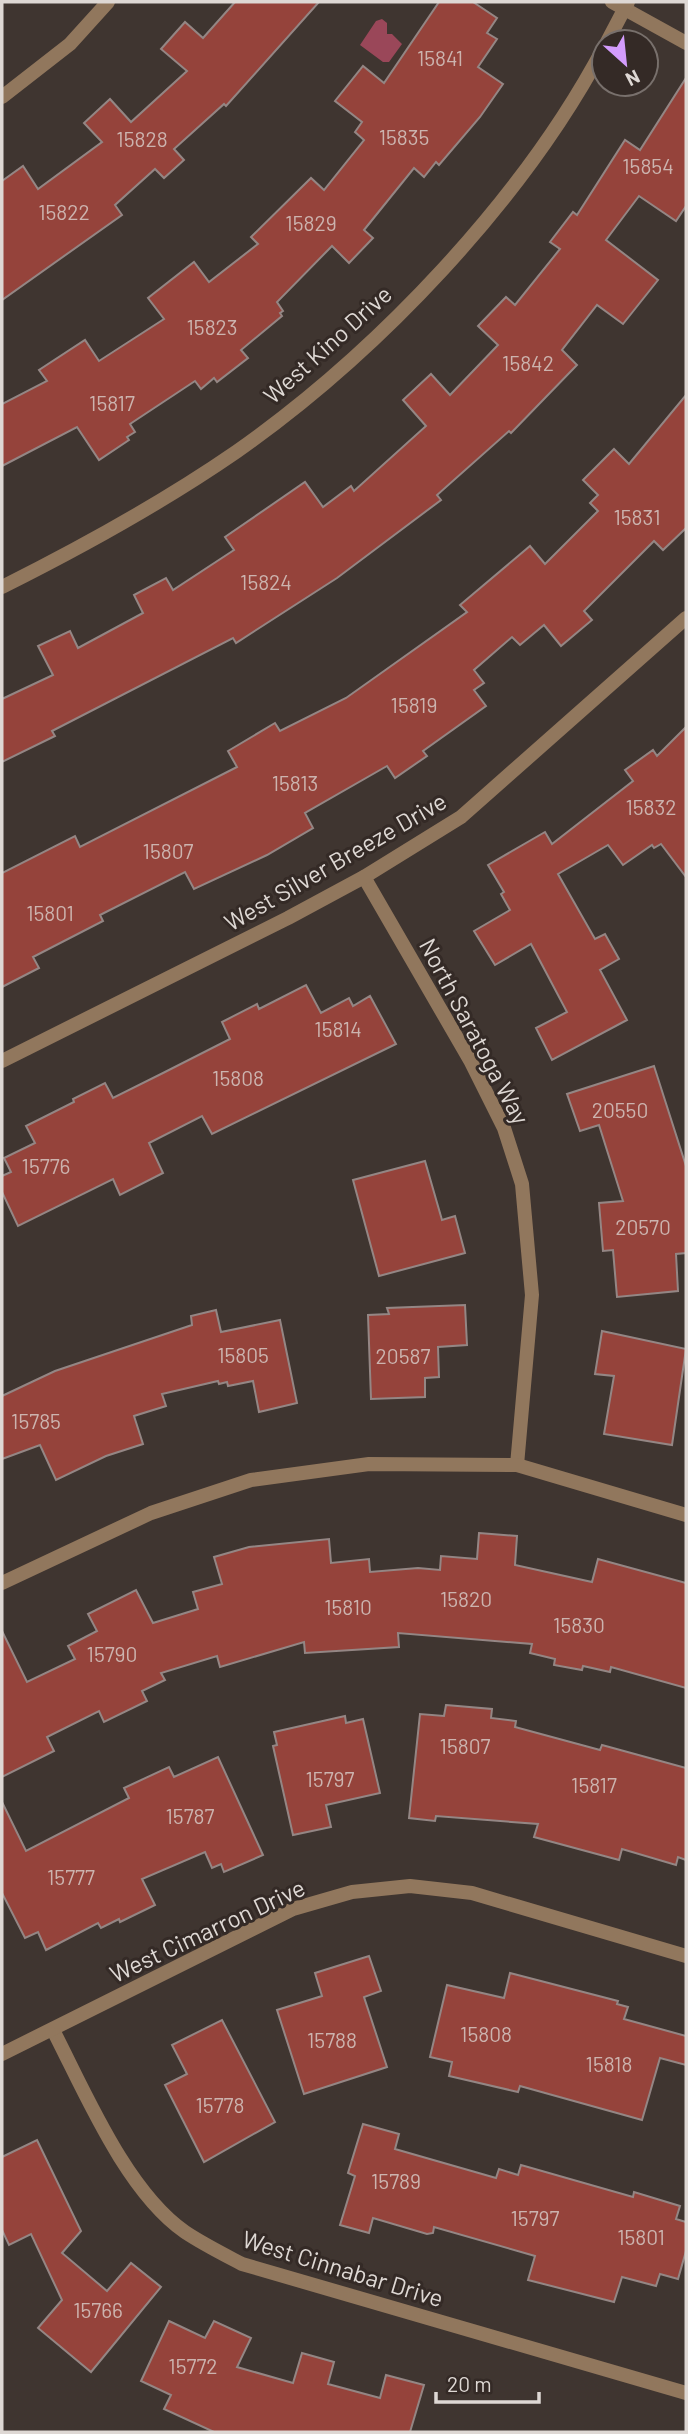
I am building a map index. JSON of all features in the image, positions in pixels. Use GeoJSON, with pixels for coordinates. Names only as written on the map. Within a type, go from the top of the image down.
{"type":"FeatureCollection","features":[{"type":"Feature","properties":{"kind":"street"},"geometry":{"type":"LineString","coordinates":[[2,97],[70,44],[108,2]]}},
{"type":"Feature","properties":{"kind":"street"},"geometry":{"type":"LineString","coordinates":[[612,28],[621,4],[686,43]]}},
{"type":"Feature","properties":{"kind":"street","name":"West Kino Drive"},"geometry":{"type":"LineString","coordinates":[[2,587],[64,556],[236,451],[316,389],[443,267],[510,191],[590,74]]}},
{"type":"Feature","properties":{"kind":"street","name":"West Silver Breeze Drive"},"geometry":{"type":"LineString","coordinates":[[2,1061],[288,918],[364,877],[461,817],[686,618]]}},
{"type":"Feature","properties":{"kind":"street","name":"North Saratoga Way"},"geometry":{"type":"LineString","coordinates":[[364,877],[505,1128],[522,1184],[532,1295],[517,1465]]}},
{"type":"Feature","properties":{"kind":"street"},"geometry":{"type":"LineString","coordinates":[[2,1583],[151,1513],[251,1480],[369,1464],[517,1465],[686,1515]]}},
{"type":"Feature","properties":{"kind":"street","name":"West Cimarron Drive"},"geometry":{"type":"LineString","coordinates":[[2,2054],[293,1909],[352,1892],[410,1886],[472,1893],[686,1956]]}},
{"type":"Feature","properties":{"kind":"street","name":"West Cinnabar Drive"},"geometry":{"type":"LineString","coordinates":[[53,2030],[106,2134],[147,2195],[183,2231],[242,2264],[686,2393]]}},
{"type":"Feature","properties":{"kind":"shaded area"},"geometry":{"type":"Polygon","coordinates":[[[382,19],[387,23],[387,34],[392,34],[402,44],[389,62],[383,62],[360,45],[376,21],[382,19]]]}},
{"type":"Feature","properties":{"kind":"building"},"geometry":{"type":"Polygon","coordinates":[[[235,2],[319,2],[226,106],[224,104],[174,149],[184,160],[164,178],[155,169],[115,205],[122,215],[2,300],[2,181],[23,166],[38,189],[102,142],[84,123],[110,99],[131,122],[187,71],[161,49],[185,22],[203,38],[235,2]]]}},
{"type":"Feature","properties":{"kind":"building"},"geometry":{"type":"Polygon","coordinates":[[[439,2],[473,2],[497,18],[487,33],[497,39],[478,67],[503,84],[480,117],[439,165],[436,162],[424,177],[414,168],[364,230],[373,238],[349,263],[332,246],[277,302],[283,311],[280,313],[282,316],[241,350],[248,358],[217,382],[214,378],[201,389],[195,381],[130,424],[135,432],[127,437],[129,440],[99,460],[77,427],[2,466],[2,404],[47,381],[39,370],[85,340],[99,361],[164,319],[148,298],[194,262],[209,282],[258,244],[251,237],[311,178],[324,190],[364,140],[355,132],[362,122],[335,101],[363,66],[384,83],[439,2]]]}},
{"type":"Feature","properties":{"kind":"building"},"geometry":{"type":"Polygon","coordinates":[[[686,78],[686,206],[676,221],[639,196],[606,240],[658,280],[623,324],[597,305],[562,350],[577,365],[511,433],[509,431],[437,495],[441,500],[337,578],[236,643],[233,638],[52,731],[55,736],[2,762],[2,699],[53,675],[38,646],[70,631],[78,648],[143,613],[134,595],[166,578],[173,590],[234,550],[225,537],[305,482],[323,507],[351,486],[354,491],[426,426],[403,400],[431,374],[450,395],[498,345],[478,326],[506,297],[515,305],[560,249],[550,242],[573,212],[577,215],[625,140],[640,150],[686,78]]]}},
{"type":"Feature","properties":{"kind":"building"},"geometry":{"type":"Polygon","coordinates":[[[686,395],[686,528],[663,550],[654,541],[584,611],[592,620],[561,646],[544,625],[520,645],[512,637],[474,670],[484,683],[474,690],[486,706],[423,751],[427,756],[395,778],[387,766],[305,813],[313,828],[267,855],[194,889],[185,872],[100,915],[103,921],[33,957],[39,968],[2,987],[2,873],[75,836],[80,847],[237,767],[228,751],[275,723],[280,731],[346,698],[467,612],[460,605],[530,546],[545,564],[598,511],[590,503],[598,495],[583,480],[614,449],[629,464],[686,395]]]}},
{"type":"Feature","properties":{"kind":"building"},"geometry":{"type":"Polygon","coordinates":[[[686,727],[686,877],[661,844],[654,848],[652,845],[623,865],[608,845],[558,874],[595,939],[605,934],[619,959],[600,970],[627,1020],[552,1060],[536,1028],[567,1012],[531,944],[495,965],[474,931],[510,910],[501,894],[504,892],[488,865],[545,832],[552,844],[633,781],[625,770],[653,750],[657,756],[686,727]]]}},
{"type":"Feature","properties":{"kind":"building"},"geometry":{"type":"Polygon","coordinates":[[[306,985],[321,1013],[349,998],[353,1006],[370,996],[396,1044],[212,1134],[202,1116],[149,1143],[163,1173],[120,1195],[113,1179],[18,1226],[2,1192],[2,1176],[11,1172],[4,1158],[35,1143],[26,1126],[105,1083],[113,1098],[163,1073],[230,1039],[222,1022],[257,1004],[259,1009],[306,985]]]}},
{"type":"Feature","properties":{"kind":"building"},"geometry":{"type":"Polygon","coordinates":[[[654,1066],[686,1166],[686,1253],[676,1254],[678,1291],[617,1297],[613,1250],[603,1251],[599,1203],[623,1201],[599,1125],[580,1131],[567,1094],[654,1066]]]}},
{"type":"Feature","properties":{"kind":"building"},"geometry":{"type":"Polygon","coordinates":[[[425,1161],[442,1220],[455,1216],[465,1253],[379,1276],[353,1180],[425,1161]]]}},
{"type":"Feature","properties":{"kind":"building"},"geometry":{"type":"Polygon","coordinates":[[[465,1305],[467,1345],[438,1347],[439,1377],[425,1378],[425,1397],[371,1399],[368,1315],[389,1314],[387,1308],[465,1305]]]}},
{"type":"Feature","properties":{"kind":"building"},"geometry":{"type":"Polygon","coordinates":[[[216,1310],[221,1332],[280,1320],[297,1403],[259,1412],[253,1381],[228,1386],[227,1382],[219,1384],[218,1381],[162,1394],[166,1406],[134,1416],[143,1444],[106,1456],[56,1480],[40,1445],[2,1459],[2,1396],[55,1371],[192,1325],[191,1316],[216,1310]]]}},
{"type":"Feature","properties":{"kind":"building"},"geometry":{"type":"Polygon","coordinates":[[[602,1331],[686,1349],[672,1445],[604,1434],[614,1376],[595,1374],[602,1331]]]}},
{"type":"Feature","properties":{"kind":"building"},"geometry":{"type":"Polygon","coordinates":[[[479,1533],[517,1536],[515,1565],[592,1582],[598,1559],[686,1583],[686,1688],[611,1667],[610,1672],[583,1666],[582,1670],[554,1665],[555,1659],[530,1653],[532,1644],[398,1633],[399,1647],[305,1653],[304,1642],[220,1667],[217,1656],[161,1673],[165,1680],[142,1691],[147,1701],[104,1722],[99,1711],[47,1737],[54,1751],[2,1777],[2,1631],[27,1682],[75,1659],[68,1646],[97,1631],[88,1614],[136,1590],[153,1623],[198,1609],[193,1592],[222,1584],[214,1557],[249,1547],[329,1539],[331,1563],[369,1559],[370,1572],[418,1568],[440,1570],[441,1556],[477,1559],[479,1533]]]}},
{"type":"Feature","properties":{"kind":"building"},"geometry":{"type":"Polygon","coordinates":[[[446,1705],[492,1709],[491,1718],[516,1721],[515,1727],[600,1750],[602,1745],[686,1768],[686,1860],[678,1857],[676,1865],[622,1849],[619,1860],[534,1837],[538,1824],[436,1816],[435,1821],[409,1818],[420,1714],[444,1716],[446,1705]]]}},
{"type":"Feature","properties":{"kind":"building"},"geometry":{"type":"Polygon","coordinates":[[[345,1716],[346,1723],[363,1719],[380,1793],[326,1805],[331,1827],[293,1835],[273,1746],[277,1745],[274,1732],[345,1716]]]}},
{"type":"Feature","properties":{"kind":"building"},"geometry":{"type":"Polygon","coordinates":[[[218,1757],[263,1855],[224,1872],[221,1864],[212,1868],[205,1852],[142,1879],[155,1905],[120,1922],[119,1919],[101,1928],[98,1923],[46,1950],[38,1932],[25,1938],[2,1893],[2,1802],[26,1851],[129,1798],[124,1788],[169,1767],[174,1777],[218,1757]]]}},
{"type":"Feature","properties":{"kind":"building"},"geometry":{"type":"Polygon","coordinates":[[[369,1956],[381,1991],[364,1997],[387,2067],[304,2094],[277,2010],[322,1996],[315,1973],[369,1956]]]}},
{"type":"Feature","properties":{"kind":"building"},"geometry":{"type":"Polygon","coordinates":[[[510,1973],[618,2001],[617,2004],[628,2007],[624,2019],[686,2036],[686,2065],[660,2058],[642,2120],[520,2086],[518,2092],[449,2076],[452,2062],[430,2057],[447,1985],[504,1998],[510,1973]]]}},
{"type":"Feature","properties":{"kind":"building"},"geometry":{"type":"Polygon","coordinates":[[[222,2020],[275,2122],[204,2162],[165,2085],[187,2074],[172,2045],[222,2020]]]}},
{"type":"Feature","properties":{"kind":"building"},"geometry":{"type":"Polygon","coordinates":[[[363,2124],[399,2134],[395,2149],[496,2178],[499,2169],[518,2175],[521,2165],[633,2197],[634,2192],[680,2206],[676,2219],[686,2222],[686,2251],[678,2279],[660,2274],[656,2286],[622,2277],[614,2302],[528,2280],[535,2256],[434,2227],[433,2233],[427,2234],[373,2218],[369,2233],[340,2225],[355,2176],[348,2173],[363,2124]]]}},
{"type":"Feature","properties":{"kind":"building"},"geometry":{"type":"Polygon","coordinates":[[[37,2140],[81,2231],[62,2253],[107,2291],[131,2263],[161,2287],[91,2372],[38,2328],[62,2300],[31,2234],[9,2245],[2,2230],[2,2157],[37,2140]]]}},
{"type":"Feature","properties":{"kind":"building"},"geometry":{"type":"Polygon","coordinates":[[[169,2321],[205,2338],[214,2321],[251,2338],[237,2367],[293,2383],[302,2353],[334,2362],[328,2384],[380,2398],[386,2375],[424,2385],[410,2432],[214,2432],[164,2409],[171,2395],[141,2381],[169,2321]]]}}]}
